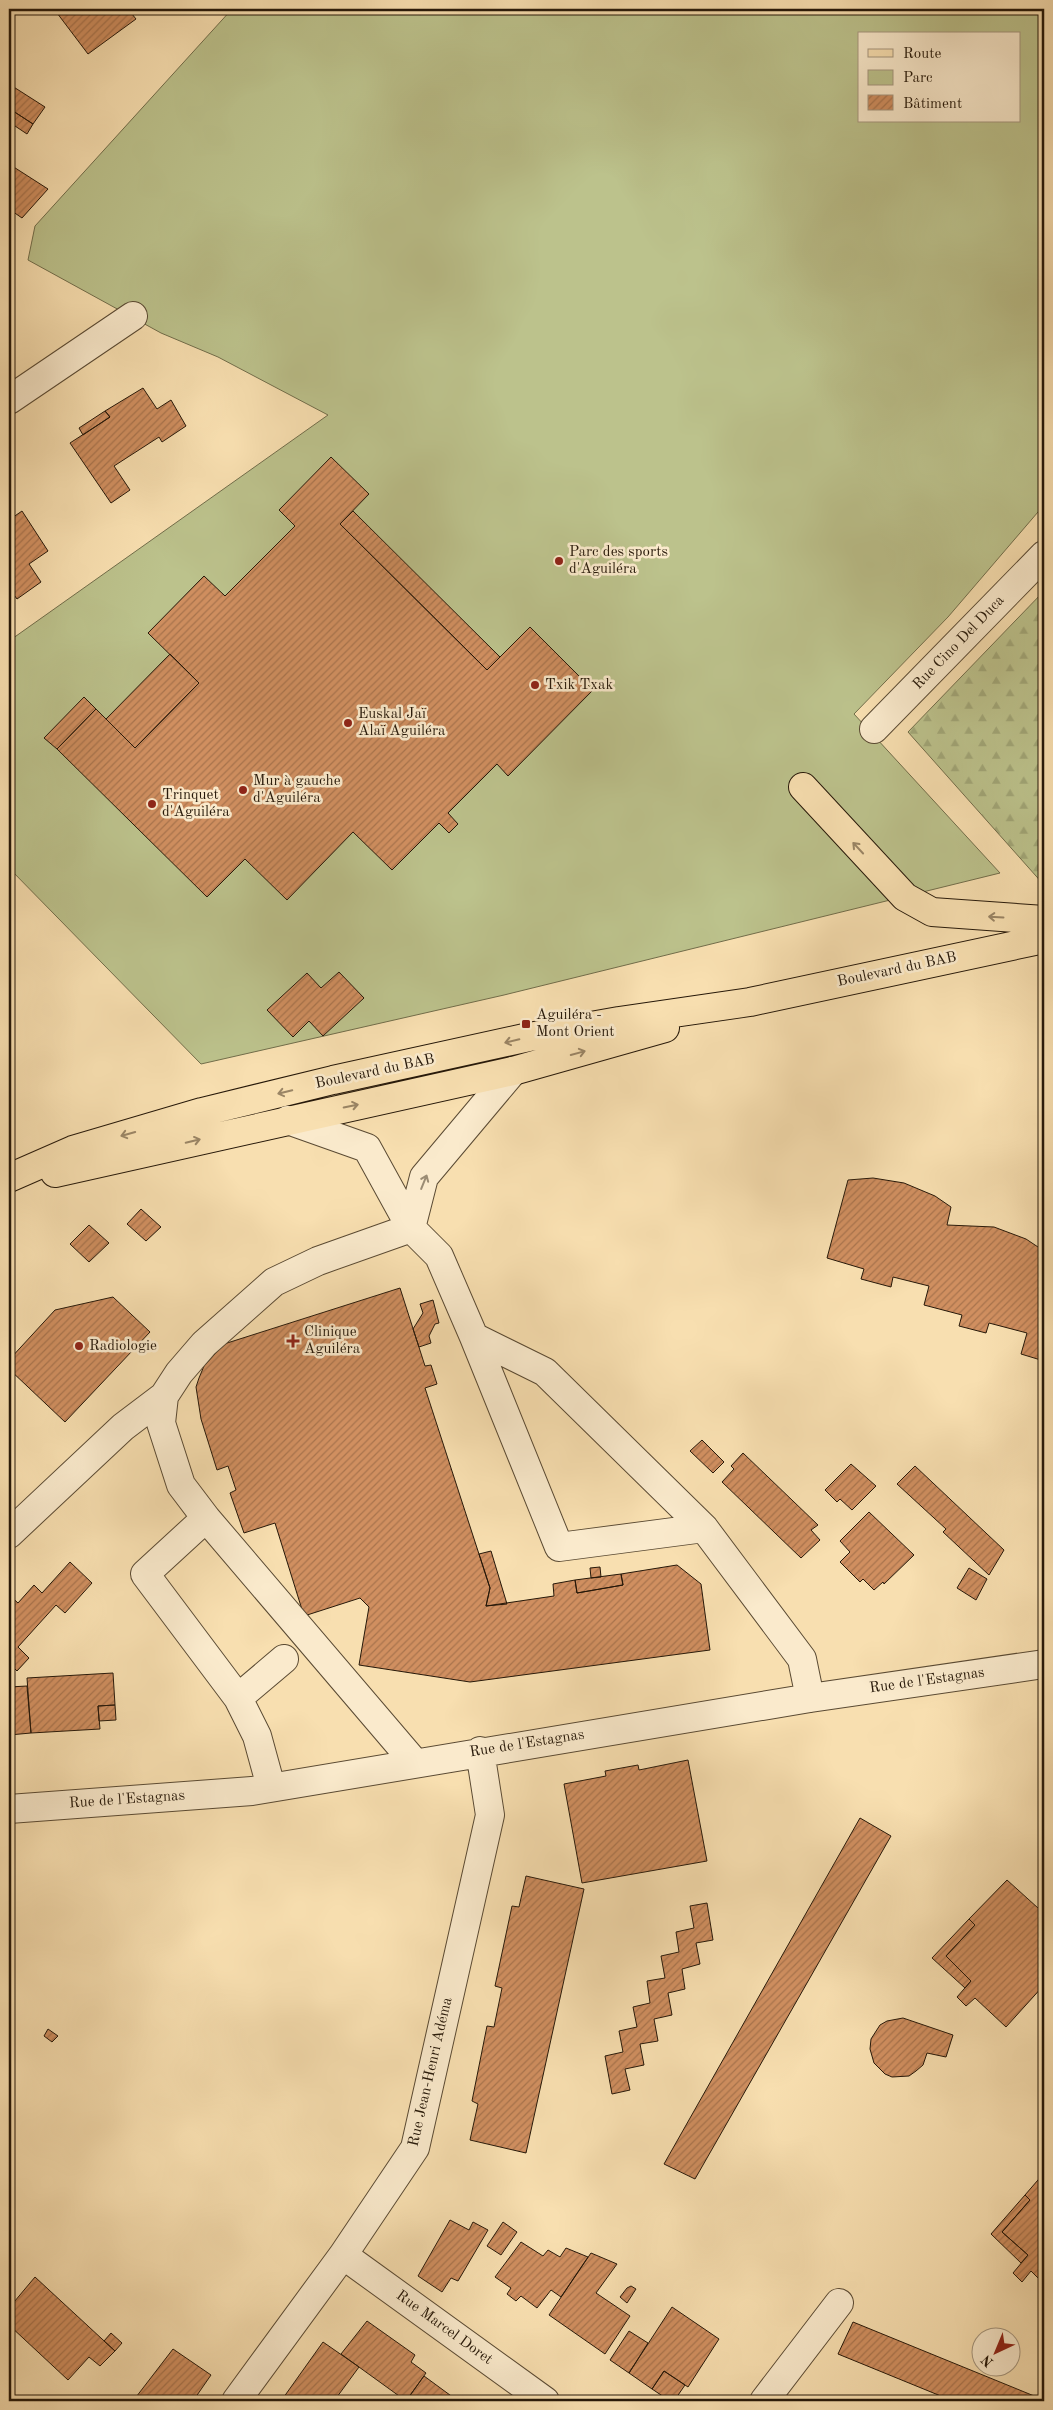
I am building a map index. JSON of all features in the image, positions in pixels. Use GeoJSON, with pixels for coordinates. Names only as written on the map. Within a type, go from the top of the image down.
{"type":"FeatureCollection","features":[{"type":"Feature","properties":{"kind":"main road"},"geometry":{"type":"LineString","coordinates":[[803,787],[905,896],[932,912],[1044,920]]}},
{"type":"Feature","properties":{"kind":"main road","name":"Boulevard du BAB"},"geometry":{"type":"LineString","coordinates":[[9,1178],[73,1150],[202,1112],[333,1080],[529,1037],[619,1021],[750,1002],[1044,939]]}},
{"type":"Feature","properties":{"kind":"main road","name":"Boulevard du BAB"},"geometry":{"type":"LineString","coordinates":[[9,1183],[514,1071],[612,1044],[750,1002]]}},
{"type":"Feature","properties":{"kind":"street"},"geometry":{"type":"LineString","coordinates":[[9,400],[133,316]]}},
{"type":"Feature","properties":{"kind":"street","name":"Rue Cino Del Duca"},"geometry":{"type":"LineString","coordinates":[[874,730],[1044,555]]}},
{"type":"Feature","properties":{"kind":"street"},"geometry":{"type":"LineString","coordinates":[[411,1228],[424,1177],[514,1071]]}},
{"type":"Feature","properties":{"kind":"street"},"geometry":{"type":"LineString","coordinates":[[288,1120],[366,1148],[411,1228],[439,1256],[559,1547],[704,1528]]}},
{"type":"Feature","properties":{"kind":"street"},"geometry":{"type":"LineString","coordinates":[[9,1534],[122,1427],[164,1396],[204,1344],[274,1282],[318,1261],[411,1228]]}},
{"type":"Feature","properties":{"kind":"street"},"geometry":{"type":"LineString","coordinates":[[474,1337],[545,1372],[704,1528],[802,1659],[810,1698]]}},
{"type":"Feature","properties":{"kind":"street"},"geometry":{"type":"LineString","coordinates":[[164,1396],[161,1423],[181,1485],[206,1518],[415,1763]]}},
{"type":"Feature","properties":{"kind":"street"},"geometry":{"type":"LineString","coordinates":[[206,1518],[145,1574],[238,1698],[257,1736],[271,1787]]}},
{"type":"Feature","properties":{"kind":"street"},"geometry":{"type":"LineString","coordinates":[[238,1698],[284,1659]]}},
{"type":"Feature","properties":{"kind":"street","name":"Rue de l'Estagnas"},"geometry":{"type":"LineString","coordinates":[[9,1810],[252,1790],[810,1698],[1044,1664]]}},
{"type":"Feature","properties":{"kind":"street","name":"Rue Jean-Henri Adéma"},"geometry":{"type":"LineString","coordinates":[[236,2401],[343,2255],[415,2148],[490,1815],[480,1751]]}},
{"type":"Feature","properties":{"kind":"street","name":"Rue Marcel Doret"},"geometry":{"type":"LineString","coordinates":[[343,2255],[545,2401]]}},
{"type":"Feature","properties":{"kind":"street"},"geometry":{"type":"LineString","coordinates":[[764,2401],[839,2303]]}},
{"type":"Feature","properties":{"kind":"green space","name":"Parc des sports d'Aguiléra"},"geometry":{"type":"Polygon","coordinates":[[[232,9],[413,9],[420,15],[427,9],[1044,9],[1044,505],[948,617],[854,714],[1000,873],[504,995],[201,1064],[9,868],[9,641],[328,415],[218,357],[161,333],[28,260],[35,226],[232,9]]]}},
{"type":"Feature","properties":{"kind":"green space"},"geometry":{"type":"Polygon","coordinates":[[[1044,591],[1044,885],[908,732],[1044,591]]]}},
{"type":"Feature","properties":{"kind":"building"},"geometry":{"type":"Polygon","coordinates":[[[54,9],[128,9],[136,19],[88,54],[54,9]]]}},
{"type":"Feature","properties":{"kind":"building"},"geometry":{"type":"Polygon","coordinates":[[[9,84],[45,107],[33,124],[10,109],[9,111],[9,84]]]}},
{"type":"Feature","properties":{"kind":"building"},"geometry":{"type":"Polygon","coordinates":[[[10,109],[33,124],[27,134],[9,122],[10,109]]]}},
{"type":"Feature","properties":{"kind":"building"},"geometry":{"type":"Polygon","coordinates":[[[9,164],[48,189],[22,218],[9,209],[9,164]]]}},
{"type":"Feature","properties":{"kind":"building"},"geometry":{"type":"Polygon","coordinates":[[[143,388],[157,409],[171,400],[186,426],[162,442],[159,437],[114,466],[130,490],[111,503],[70,443],[110,417],[105,411],[143,388]]]}},
{"type":"Feature","properties":{"kind":"building"},"geometry":{"type":"Polygon","coordinates":[[[105,411],[110,417],[83,435],[79,428],[105,411]]]}},
{"type":"Feature","properties":{"kind":"building"},"geometry":{"type":"Polygon","coordinates":[[[331,457],[369,494],[340,524],[487,670],[530,627],[593,690],[508,776],[497,764],[448,813],[458,824],[449,833],[439,823],[392,870],[353,832],[287,900],[245,859],[207,897],[57,749],[96,709],[135,748],[199,683],[148,633],[204,576],[225,596],[295,526],[279,510],[331,457]]]}},
{"type":"Feature","properties":{"kind":"building"},"geometry":{"type":"Polygon","coordinates":[[[22,511],[48,551],[29,564],[41,582],[17,599],[9,588],[9,520],[22,511]]]}},
{"type":"Feature","properties":{"kind":"building"},"geometry":{"type":"Polygon","coordinates":[[[353,511],[500,657],[487,670],[340,524],[353,511]]]}},
{"type":"Feature","properties":{"kind":"building"},"geometry":{"type":"Polygon","coordinates":[[[170,654],[199,683],[135,748],[106,719],[170,654]]]}},
{"type":"Feature","properties":{"kind":"building"},"geometry":{"type":"Polygon","coordinates":[[[84,697],[96,709],[57,749],[44,738],[84,697]]]}},
{"type":"Feature","properties":{"kind":"building"},"geometry":{"type":"Polygon","coordinates":[[[339,972],[364,998],[323,1036],[309,1021],[293,1037],[267,1010],[307,973],[321,988],[339,972]]]}},
{"type":"Feature","properties":{"kind":"building"},"geometry":{"type":"Polygon","coordinates":[[[873,1178],[904,1183],[935,1196],[951,1207],[947,1225],[994,1227],[1026,1239],[1044,1251],[1044,1361],[1021,1354],[1027,1333],[989,1323],[986,1333],[959,1326],[962,1315],[924,1305],[929,1286],[893,1277],[891,1287],[861,1279],[864,1269],[827,1258],[848,1180],[873,1178]]]}},
{"type":"Feature","properties":{"kind":"building"},"geometry":{"type":"Polygon","coordinates":[[[141,1209],[161,1227],[146,1241],[127,1224],[141,1209]]]}},
{"type":"Feature","properties":{"kind":"building"},"geometry":{"type":"Polygon","coordinates":[[[89,1225],[109,1243],[89,1262],[70,1244],[89,1225]]]}},
{"type":"Feature","properties":{"kind":"building"},"geometry":{"type":"Polygon","coordinates":[[[400,1288],[425,1366],[431,1365],[437,1384],[425,1388],[490,1588],[486,1606],[554,1596],[553,1584],[575,1580],[577,1593],[623,1585],[621,1574],[677,1565],[701,1584],[710,1650],[470,1682],[359,1665],[369,1607],[360,1598],[304,1616],[275,1523],[244,1533],[230,1493],[236,1490],[228,1466],[217,1470],[201,1419],[196,1387],[204,1366],[224,1344],[400,1288]]]}},
{"type":"Feature","properties":{"kind":"building","name":"Radiologie"},"geometry":{"type":"Polygon","coordinates":[[[113,1297],[150,1332],[65,1422],[9,1369],[9,1360],[55,1310],[113,1297]]]}},
{"type":"Feature","properties":{"kind":"building"},"geometry":{"type":"Polygon","coordinates":[[[433,1300],[439,1323],[435,1324],[429,1336],[431,1343],[419,1347],[413,1329],[423,1313],[420,1304],[433,1300]]]}},
{"type":"Feature","properties":{"kind":"building"},"geometry":{"type":"Polygon","coordinates":[[[702,1440],[724,1462],[713,1473],[690,1451],[702,1440]]]}},
{"type":"Feature","properties":{"kind":"building"},"geometry":{"type":"Polygon","coordinates":[[[743,1453],[818,1525],[811,1530],[820,1540],[801,1558],[722,1482],[734,1469],[731,1466],[743,1453]]]}},
{"type":"Feature","properties":{"kind":"building"},"geometry":{"type":"Polygon","coordinates":[[[851,1464],[876,1486],[852,1510],[840,1499],[837,1502],[825,1490],[851,1464]]]}},
{"type":"Feature","properties":{"kind":"building"},"geometry":{"type":"Polygon","coordinates":[[[915,1466],[1004,1550],[989,1575],[943,1532],[946,1529],[897,1484],[915,1466]]]}},
{"type":"Feature","properties":{"kind":"building"},"geometry":{"type":"Polygon","coordinates":[[[869,1512],[914,1555],[884,1584],[883,1582],[874,1590],[863,1579],[860,1582],[840,1562],[850,1552],[840,1541],[869,1512]]]}},
{"type":"Feature","properties":{"kind":"building"},"geometry":{"type":"Polygon","coordinates":[[[491,1551],[507,1604],[486,1606],[490,1588],[479,1554],[491,1551]]]}},
{"type":"Feature","properties":{"kind":"building"},"geometry":{"type":"Polygon","coordinates":[[[70,1562],[92,1583],[65,1613],[56,1605],[18,1647],[29,1658],[17,1671],[9,1663],[9,1595],[18,1603],[34,1585],[42,1593],[70,1562]]]}},
{"type":"Feature","properties":{"kind":"building"},"geometry":{"type":"Polygon","coordinates":[[[600,1567],[601,1577],[591,1578],[590,1568],[600,1567]]]}},
{"type":"Feature","properties":{"kind":"building"},"geometry":{"type":"Polygon","coordinates":[[[969,1568],[987,1579],[976,1600],[957,1588],[969,1568]]]}},
{"type":"Feature","properties":{"kind":"building"},"geometry":{"type":"Polygon","coordinates":[[[621,1574],[623,1585],[577,1593],[575,1580],[621,1574]]]}},
{"type":"Feature","properties":{"kind":"building"},"geometry":{"type":"Polygon","coordinates":[[[113,1673],[115,1705],[98,1706],[100,1729],[31,1733],[27,1678],[113,1673]]]}},
{"type":"Feature","properties":{"kind":"building"},"geometry":{"type":"Polygon","coordinates":[[[27,1686],[31,1733],[9,1735],[9,1687],[27,1686]]]}},
{"type":"Feature","properties":{"kind":"building"},"geometry":{"type":"Polygon","coordinates":[[[115,1705],[116,1720],[99,1721],[98,1706],[115,1705]]]}},
{"type":"Feature","properties":{"kind":"building"},"geometry":{"type":"Polygon","coordinates":[[[688,1760],[707,1861],[582,1883],[564,1784],[606,1776],[605,1771],[638,1765],[639,1770],[688,1760]]]}},
{"type":"Feature","properties":{"kind":"building"},"geometry":{"type":"Polygon","coordinates":[[[860,1818],[891,1836],[695,2179],[664,2164],[860,1818]]]}},
{"type":"Feature","properties":{"kind":"building"},"geometry":{"type":"Polygon","coordinates":[[[526,1876],[584,1889],[526,2153],[470,2140],[478,2104],[472,2101],[487,2026],[494,2027],[502,1988],[495,1986],[512,1906],[519,1907],[526,1876]]]}},
{"type":"Feature","properties":{"kind":"building"},"geometry":{"type":"Polygon","coordinates":[[[1007,1880],[1038,1908],[1044,1903],[1044,1985],[1006,2027],[975,1998],[966,2006],[957,1997],[971,1981],[946,1956],[975,1925],[969,1919],[1007,1880]]]}},
{"type":"Feature","properties":{"kind":"building"},"geometry":{"type":"Polygon","coordinates":[[[707,1903],[713,1940],[696,1943],[700,1964],[682,1969],[685,1989],[668,1993],[672,2015],[654,2019],[658,2041],[640,2044],[644,2065],[625,2069],[630,2090],[612,2094],[605,2056],[623,2052],[619,2031],[637,2027],[633,2007],[650,2003],[647,1981],[665,1978],[661,1956],[679,1952],[676,1932],[694,1928],[690,1906],[707,1903]]]}},
{"type":"Feature","properties":{"kind":"building"},"geometry":{"type":"Polygon","coordinates":[[[969,1919],[975,1925],[946,1956],[971,1981],[965,1988],[932,1958],[969,1919]]]}},
{"type":"Feature","properties":{"kind":"building"},"geometry":{"type":"Polygon","coordinates":[[[903,2018],[953,2035],[946,2057],[927,2053],[923,2065],[909,2076],[892,2077],[885,2074],[874,2063],[870,2049],[871,2039],[880,2025],[887,2021],[903,2018]]]}},
{"type":"Feature","properties":{"kind":"building"},"geometry":{"type":"Polygon","coordinates":[[[48,2029],[58,2036],[52,2042],[44,2036],[48,2029]]]}},
{"type":"Feature","properties":{"kind":"building"},"geometry":{"type":"Polygon","coordinates":[[[1044,2173],[1044,2284],[1031,2271],[1022,2282],[1013,2273],[1028,2255],[1002,2232],[1030,2200],[1025,2195],[1044,2173]]]}},
{"type":"Feature","properties":{"kind":"building"},"geometry":{"type":"Polygon","coordinates":[[[1025,2195],[1030,2200],[1002,2232],[1028,2255],[1021,2263],[991,2234],[1025,2195]]]}},
{"type":"Feature","properties":{"kind":"building"},"geometry":{"type":"Polygon","coordinates":[[[450,2220],[469,2230],[473,2222],[488,2230],[458,2281],[451,2278],[442,2292],[418,2276],[450,2220]]]}},
{"type":"Feature","properties":{"kind":"building"},"geometry":{"type":"Polygon","coordinates":[[[503,2222],[517,2232],[501,2255],[487,2246],[503,2222]]]}},
{"type":"Feature","properties":{"kind":"building"},"geometry":{"type":"Polygon","coordinates":[[[521,2242],[543,2256],[548,2250],[560,2257],[566,2248],[588,2257],[561,2297],[551,2290],[537,2308],[521,2296],[516,2301],[507,2294],[511,2288],[495,2277],[521,2242]]]}},
{"type":"Feature","properties":{"kind":"building"},"geometry":{"type":"Polygon","coordinates":[[[591,2253],[617,2264],[596,2293],[630,2316],[605,2354],[549,2315],[591,2253]]]}},
{"type":"Feature","properties":{"kind":"building"},"geometry":{"type":"Polygon","coordinates":[[[35,2277],[115,2351],[100,2366],[89,2357],[68,2380],[9,2325],[9,2308],[35,2277]]]}},
{"type":"Feature","properties":{"kind":"building"},"geometry":{"type":"Polygon","coordinates":[[[631,2286],[636,2289],[627,2303],[620,2297],[631,2286]]]}},
{"type":"Feature","properties":{"kind":"building"},"geometry":{"type":"Polygon","coordinates":[[[672,2307],[719,2339],[688,2387],[664,2371],[652,2389],[629,2373],[672,2307]]]}},
{"type":"Feature","properties":{"kind":"building"},"geometry":{"type":"Polygon","coordinates":[[[367,2321],[415,2355],[411,2362],[426,2373],[406,2401],[341,2354],[367,2321]]]}},
{"type":"Feature","properties":{"kind":"building"},"geometry":{"type":"Polygon","coordinates":[[[853,2322],[970,2370],[970,2378],[990,2378],[1044,2401],[953,2401],[838,2354],[853,2322]]]}},
{"type":"Feature","properties":{"kind":"building"},"geometry":{"type":"Polygon","coordinates":[[[629,2331],[648,2343],[629,2373],[610,2360],[629,2331]]]}},
{"type":"Feature","properties":{"kind":"building"},"geometry":{"type":"Polygon","coordinates":[[[111,2333],[122,2343],[115,2351],[104,2341],[111,2333]]]}},
{"type":"Feature","properties":{"kind":"building"},"geometry":{"type":"Polygon","coordinates":[[[323,2342],[359,2367],[334,2401],[281,2401],[323,2342]]]}},
{"type":"Feature","properties":{"kind":"building"},"geometry":{"type":"Polygon","coordinates":[[[173,2349],[211,2375],[193,2401],[133,2401],[173,2349]]]}},
{"type":"Feature","properties":{"kind":"building"},"geometry":{"type":"Polygon","coordinates":[[[664,2371],[685,2385],[674,2401],[670,2401],[652,2389],[664,2371]]]}},
{"type":"Feature","properties":{"kind":"building"},"geometry":{"type":"Polygon","coordinates":[[[424,2376],[454,2398],[452,2401],[406,2401],[424,2376]]]}},
{"type":"Feature","properties":{"kind":"place","name":"Parc des sports d'Aguiléra"},"geometry":{"type":"Point","coordinates":[559,561]}},
{"type":"Feature","properties":{"kind":"place","name":"Txik Txak"},"geometry":{"type":"Point","coordinates":[535,685]}},
{"type":"Feature","properties":{"kind":"place","name":"Euskal Jaï Alaï Aguiléra"},"geometry":{"type":"Point","coordinates":[348,723]}},
{"type":"Feature","properties":{"kind":"place","name":"Mur à gauche d'Aguiléra"},"geometry":{"type":"Point","coordinates":[243,790]}},
{"type":"Feature","properties":{"kind":"place","name":"Trinquet d'Aguiléra"},"geometry":{"type":"Point","coordinates":[152,804]}},
{"type":"Feature","properties":{"kind":"place","name":"Aguiléra - Mont Orient"},"geometry":{"type":"Point","coordinates":[526,1024]}},
{"type":"Feature","properties":{"kind":"place","name":"Clinique Aguiléra"},"geometry":{"type":"Point","coordinates":[293,1341]}},
{"type":"Feature","properties":{"kind":"place","name":"Radiologie"},"geometry":{"type":"Point","coordinates":[79,1346]}}]}
